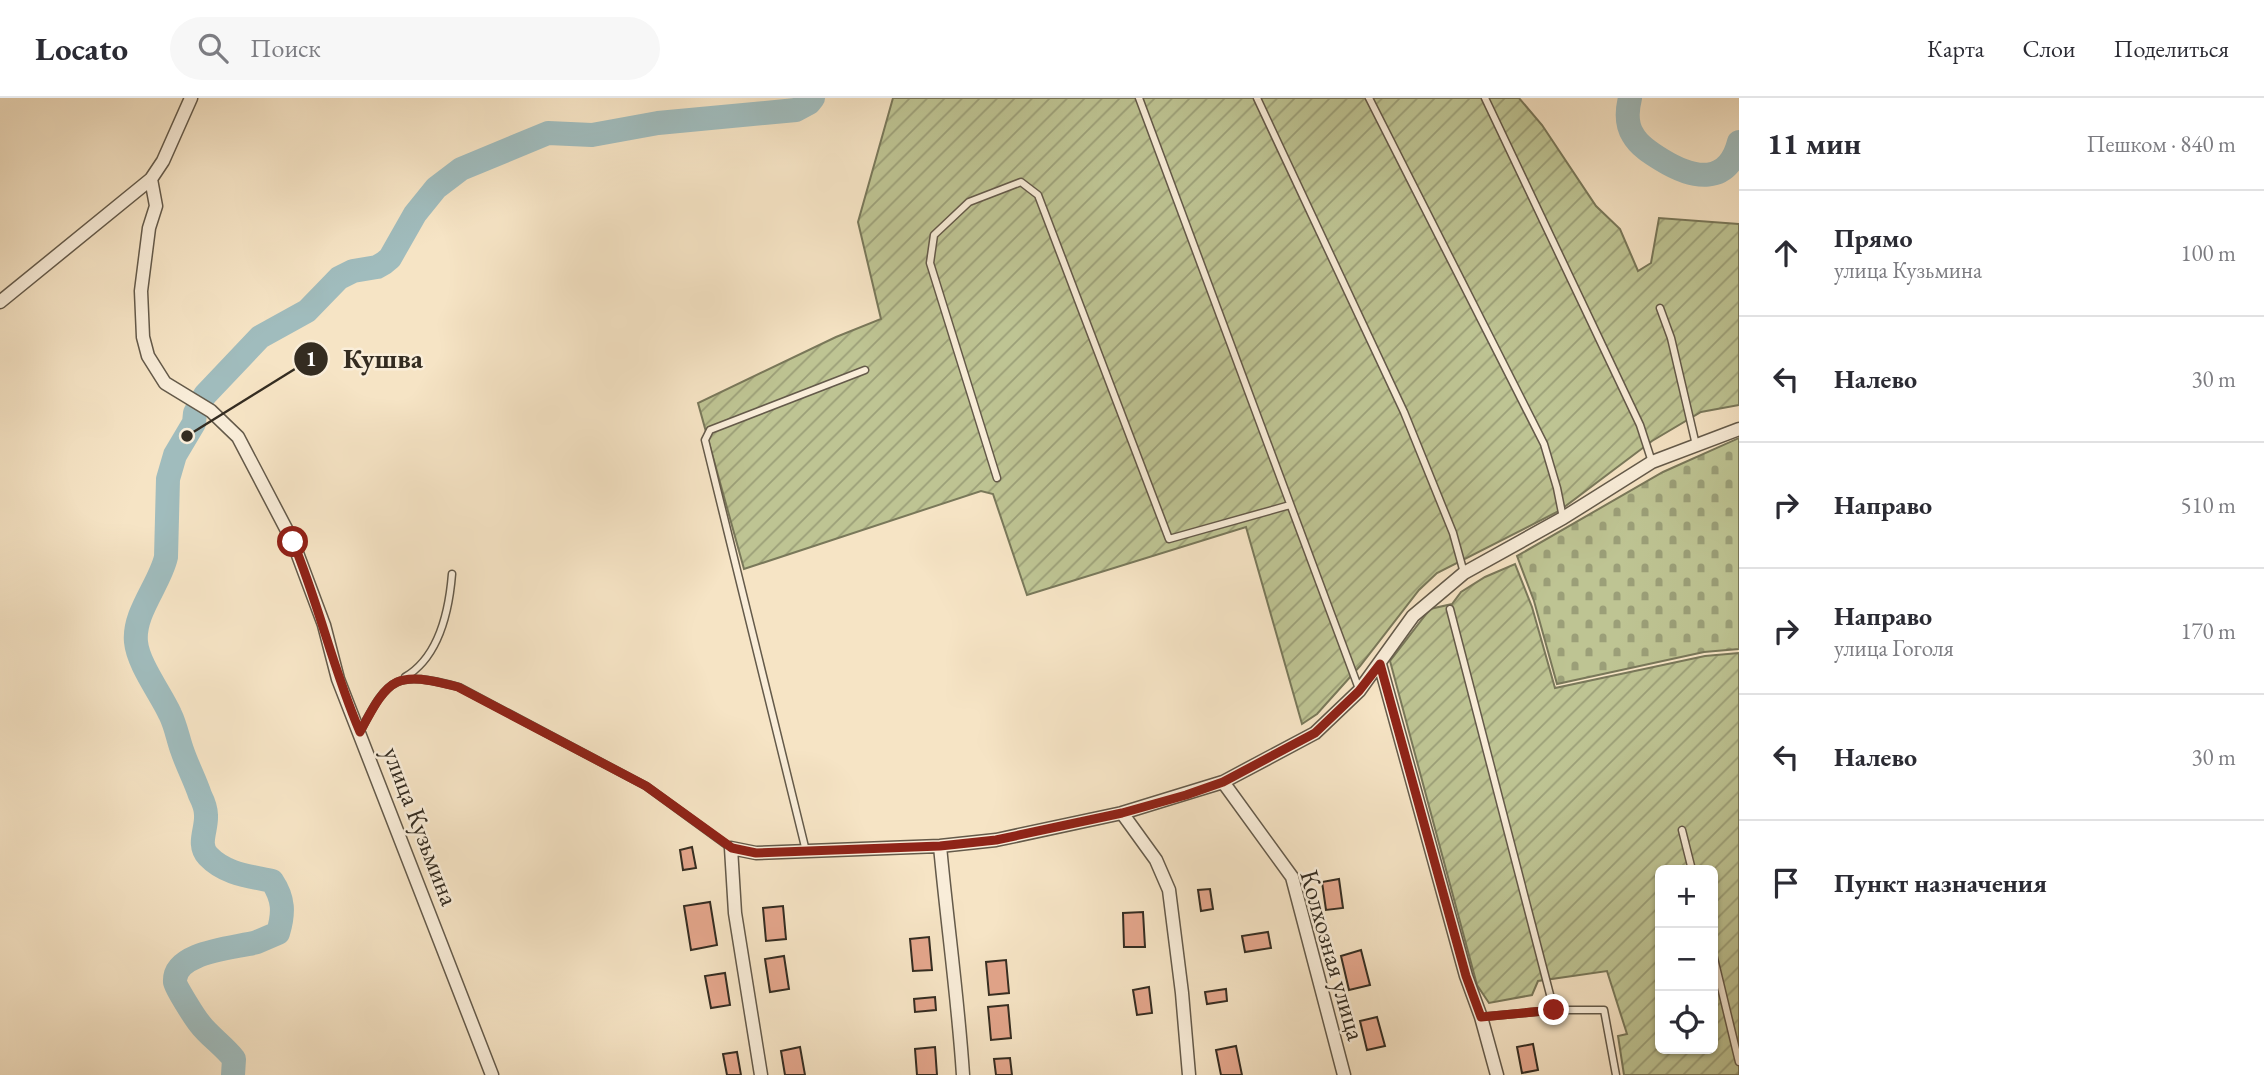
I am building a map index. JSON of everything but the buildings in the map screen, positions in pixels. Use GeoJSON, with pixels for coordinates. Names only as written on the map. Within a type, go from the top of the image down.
{"type":"FeatureCollection","features":[{"type":"Feature","properties":{"kind":"street"},"geometry":{"type":"LineString","coordinates":[[0,302],[150,179],[163,161],[191,98]]}},
{"type":"Feature","properties":{"kind":"street","name":"улица Кузьмина"},"geometry":{"type":"LineString","coordinates":[[150,179],[156,206],[149,228],[141,291],[143,337],[148,356],[165,383],[211,411],[238,437],[293,542],[324,625],[338,679],[492,1075]]}},
{"type":"Feature","properties":{"kind":"street"},"geometry":{"type":"LineString","coordinates":[[761,1075],[735,913],[732,848],[756,853],[940,846],[996,840],[1122,813],[1223,782],[1315,733],[1359,691],[1413,617],[1464,573],[1563,518],[1652,462],[1739,429]]}},
{"type":"Feature","properties":{"kind":"street"},"geometry":{"type":"LineString","coordinates":[[1380,664],[1466,976],[1497,1075]]}},
{"type":"Feature","properties":{"kind":"street","name":"Колхозная улица"},"geometry":{"type":"LineString","coordinates":[[1223,782],[1292,877],[1345,1075]]}},
{"type":"Feature","properties":{"kind":"street"},"geometry":{"type":"LineString","coordinates":[[1122,813],[1156,860],[1169,890],[1189,1075]]}},
{"type":"Feature","properties":{"kind":"street"},"geometry":{"type":"LineString","coordinates":[[940,846],[947,932],[959,1020],[962,1075]]}},
{"type":"Feature","properties":{"kind":"lane"},"geometry":{"type":"LineString","coordinates":[[1139,98],[1359,691]]}},
{"type":"Feature","properties":{"kind":"lane"},"geometry":{"type":"LineString","coordinates":[[1257,98],[1404,412],[1453,533],[1464,573]]}},
{"type":"Feature","properties":{"kind":"lane"},"geometry":{"type":"LineString","coordinates":[[1369,98],[1544,444],[1563,518]]}},
{"type":"Feature","properties":{"kind":"lane"},"geometry":{"type":"LineString","coordinates":[[1485,98],[1640,425],[1652,462]]}},
{"type":"Feature","properties":{"kind":"lane"},"geometry":{"type":"LineString","coordinates":[[997,478],[930,263],[934,235],[970,202],[1021,182],[1038,195],[1169,539],[1290,505]]}},
{"type":"Feature","properties":{"kind":"lane"},"geometry":{"type":"LineString","coordinates":[[1660,308],[1671,338],[1696,445]]}},
{"type":"Feature","properties":{"kind":"lane"},"geometry":{"type":"LineString","coordinates":[[806,851],[705,440],[710,430],[865,370]]}},
{"type":"Feature","properties":{"kind":"lane"},"geometry":{"type":"LineString","coordinates":[[360,732],[381,693],[419,669],[432,649],[449,606],[452,574]]}},
{"type":"Feature","properties":{"kind":"lane"},"geometry":{"type":"LineString","coordinates":[[1450,609],[1554,1010]]}},
{"type":"Feature","properties":{"kind":"lane"},"geometry":{"type":"LineString","coordinates":[[404,678],[426,679],[458,687],[555,736],[646,786],[732,848]]}},
{"type":"Feature","properties":{"kind":"lane"},"geometry":{"type":"LineString","coordinates":[[1682,830],[1691,865]]}},
{"type":"Feature","properties":{"kind":"lane"},"geometry":{"type":"LineString","coordinates":[[1718,975],[1739,1062]]}},
{"type":"Feature","properties":{"kind":"lane"},"geometry":{"type":"LineString","coordinates":[[1481,1017],[1554,1010],[1604,1010],[1616,1075]]}},
{"type":"Feature","properties":{"kind":"green space"},"geometry":{"type":"Polygon","coordinates":[[[893,98],[1519,98],[1542,125],[1596,206],[1620,229],[1638,271],[1651,263],[1659,218],[1739,224],[1739,405],[1701,412],[1652,441],[1559,511],[1437,573],[1419,590],[1360,666],[1317,714],[1302,724],[1246,527],[1027,595],[993,494],[981,491],[744,569],[698,403],[836,337],[881,319],[858,222],[893,98]]]}},
{"type":"Feature","properties":{"kind":"green space"},"geometry":{"type":"Polygon","coordinates":[[[1739,438],[1739,649],[1704,652],[1557,684],[1534,601],[1517,556],[1663,472],[1739,438]]]}},
{"type":"Feature","properties":{"kind":"green space"},"geometry":{"type":"Polygon","coordinates":[[[1515,564],[1532,607],[1555,688],[1705,656],[1739,653],[1739,1075],[1624,1075],[1618,1036],[1627,1034],[1607,971],[1538,981],[1532,995],[1489,1003],[1477,985],[1390,661],[1430,609],[1452,604],[1461,592],[1485,577],[1515,564]]]}},
{"type":"Feature","properties":{"kind":"waterway"},"geometry":{"type":"LineString","coordinates":[[233,1075],[234,1059],[190,1010],[175,982],[177,972],[195,957],[257,942],[278,933],[282,913],[281,900],[272,881],[230,871],[215,862],[205,851],[204,805],[172,719],[145,669],[136,642],[139,620],[166,557],[168,479],[175,455],[194,423],[195,413],[205,395],[260,337],[307,311],[339,278],[353,271],[377,267],[390,258],[415,214],[436,188],[461,169],[548,133],[592,135],[658,123],[796,110],[813,98]]}},
{"type":"Feature","properties":{"kind":"waterway"},"geometry":{"type":"LineString","coordinates":[[1630,98],[1628,122],[1636,139],[1654,155],[1686,171],[1708,175],[1718,172],[1727,166],[1739,142]]}},
{"type":"Feature","properties":{"kind":"place","name":"Кушва"},"geometry":{"type":"Point","coordinates":[187,436]}},
{"type":"Feature","properties":{"kind":"route"},"geometry":{"type":"LineString","coordinates":[[293,542],[324,625],[338,679],[360,732],[381,693],[404,678],[426,679],[458,687],[646,786],[732,848],[756,853],[940,846],[996,840],[1122,813],[1186,795],[1223,782],[1315,733],[1359,691],[1380,664],[1466,976],[1481,1017],[1554,1010]]}}]}
